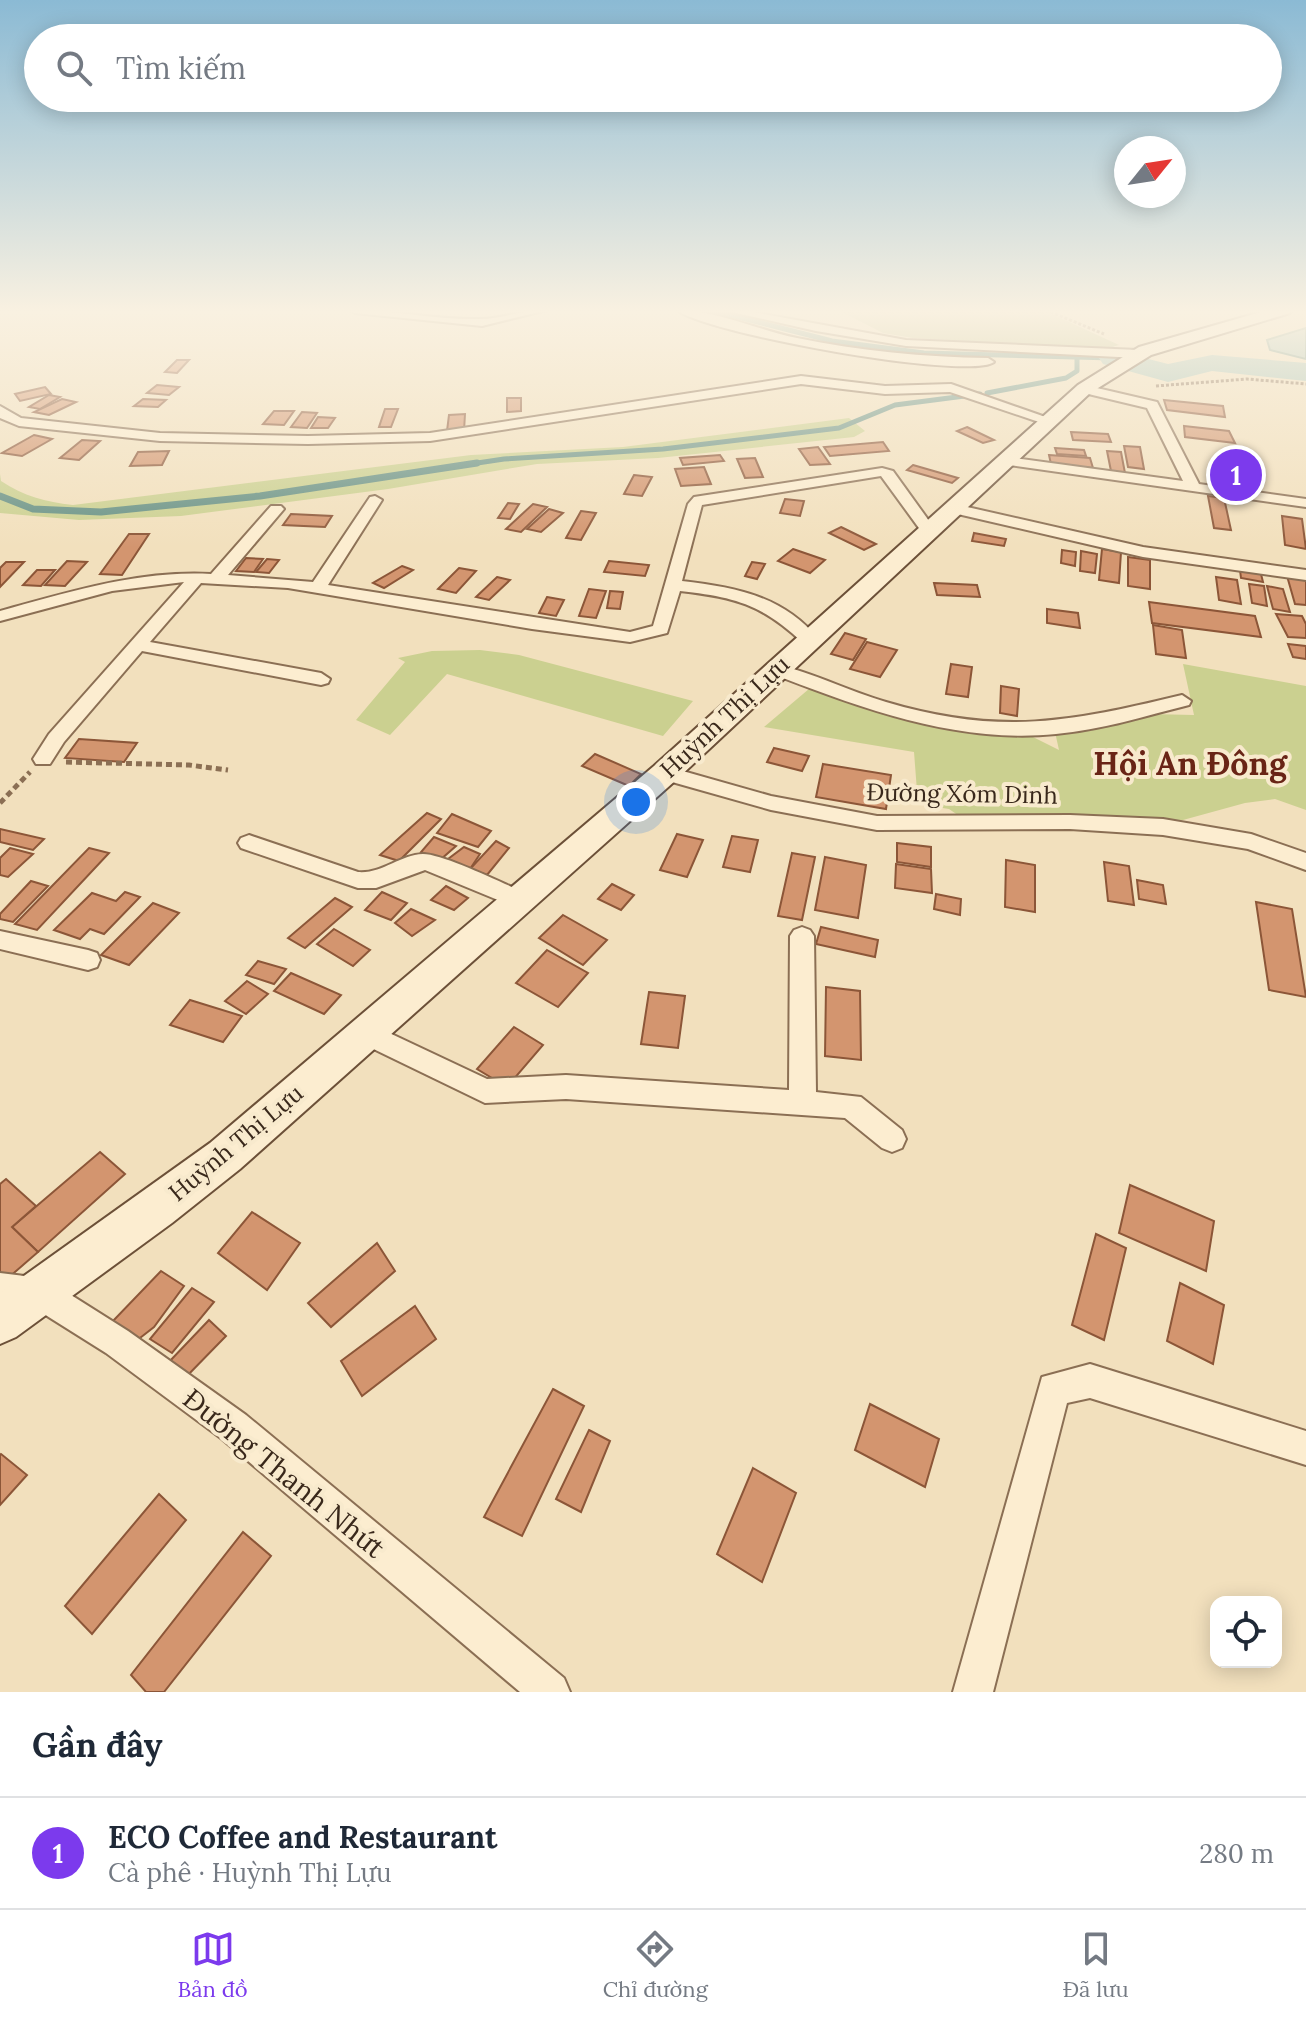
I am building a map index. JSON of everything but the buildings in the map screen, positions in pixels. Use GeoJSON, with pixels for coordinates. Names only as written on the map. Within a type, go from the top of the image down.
{"type":"FeatureCollection","features":[{"type":"Feature","properties":{"kind":"street"},"geometry":{"type":"LineString","coordinates":[[0,410],[6,417],[19,422],[116,434],[308,440],[400,438],[459,434],[742,389]]}},
{"type":"Feature","properties":{"kind":"street"},"geometry":{"type":"LineString","coordinates":[[877,389],[907,389]]}},
{"type":"Feature","properties":{"kind":"street"},"geometry":{"type":"LineString","coordinates":[[955,389],[1047,420]]}},
{"type":"Feature","properties":{"kind":"street","name":"Huỳnh Thị Lựu"},"geometry":{"type":"LineString","coordinates":[[0,1321],[196,1180],[665,773],[1084,389]]}},
{"type":"Feature","properties":{"kind":"street"},"geometry":{"type":"LineString","coordinates":[[1084,389],[1152,405],[1193,486]]}},
{"type":"Feature","properties":{"kind":"street"},"geometry":{"type":"LineString","coordinates":[[1007,461],[1306,503]]}},
{"type":"Feature","properties":{"kind":"street"},"geometry":{"type":"LineString","coordinates":[[0,616],[111,586],[206,578],[318,588],[630,637],[661,629],[695,504],[707,498],[882,472],[888,474],[929,532]]}},
{"type":"Feature","properties":{"kind":"street"},"geometry":{"type":"LineString","coordinates":[[318,588],[375,500]]}},
{"type":"Feature","properties":{"kind":"street"},"geometry":{"type":"LineString","coordinates":[[43,759],[56,738],[137,645],[276,509]]}},
{"type":"Feature","properties":{"kind":"street"},"geometry":{"type":"LineString","coordinates":[[954,509],[1143,552],[1306,575]]}},
{"type":"Feature","properties":{"kind":"street"},"geometry":{"type":"LineString","coordinates":[[672,585],[735,592],[762,601],[785,613],[809,639]]}},
{"type":"Feature","properties":{"kind":"street"},"geometry":{"type":"LineString","coordinates":[[137,645],[321,679]]}},
{"type":"Feature","properties":{"kind":"street"},"geometry":{"type":"LineString","coordinates":[[776,669],[881,709],[969,725],[1028,729],[1076,725],[1182,701]]}},
{"type":"Feature","properties":{"kind":"street","name":"Đường Xóm Dinh"},"geometry":{"type":"LineString","coordinates":[[665,773],[771,803],[877,823],[1070,822],[1163,827],[1251,842],[1306,862]]}},
{"type":"Feature","properties":{"kind":"street"},"geometry":{"type":"LineString","coordinates":[[249,843],[358,880],[382,878],[413,862],[427,862],[520,900]]}},
{"type":"Feature","properties":{"kind":"street"},"geometry":{"type":"LineString","coordinates":[[802,936],[803,1101]]}},
{"type":"Feature","properties":{"kind":"street"},"geometry":{"type":"LineString","coordinates":[[0,940],[88,960]]}},
{"type":"Feature","properties":{"kind":"street"},"geometry":{"type":"LineString","coordinates":[[366,1033],[485,1091],[566,1087],[851,1106],[892,1139]]}},
{"type":"Feature","properties":{"kind":"street","name":"Đường Thanh Nhứt"},"geometry":{"type":"LineString","coordinates":[[0,1289],[41,1294],[117,1342],[234,1427],[550,1692]]}},
{"type":"Feature","properties":{"kind":"street"},"geometry":{"type":"LineString","coordinates":[[973,1692],[1054,1389],[1090,1381],[1306,1448]]}},
{"type":"Feature","properties":{"kind":"path"},"geometry":{"type":"LineString","coordinates":[[0,803],[43,759],[77,764],[189,765],[228,770]]}},
{"type":"Feature","properties":{"kind":"green space"},"geometry":{"type":"Polygon","coordinates":[[[849,418],[865,431],[854,437],[658,458],[537,464],[388,489],[181,516],[79,520],[0,513],[0,474],[1,481],[27,494],[73,505],[471,455],[623,447],[849,418]]]}},
{"type":"Feature","properties":{"kind":"green space"},"geometry":{"type":"Polygon","coordinates":[[[480,650],[519,655],[693,701],[663,736],[447,674],[390,735],[356,720],[405,662],[398,658],[432,651],[480,650]]]}},
{"type":"Feature","properties":{"kind":"green space"},"geometry":{"type":"Polygon","coordinates":[[[1183,664],[1306,686],[1306,810],[1275,799],[1245,803],[1183,820],[1027,816],[965,820],[949,809],[918,804],[914,752],[764,727],[816,683],[956,726],[1025,733],[1059,750],[1055,732],[1104,713],[1194,715],[1183,664]]]}},
{"type":"Feature","properties":{"kind":"waterway"},"geometry":{"type":"LineString","coordinates":[[987,393],[1008,389]]}},
{"type":"Feature","properties":{"kind":"waterway"},"geometry":{"type":"LineString","coordinates":[[464,465],[504,459],[663,449],[839,428],[895,405],[980,394]]}},
{"type":"Feature","properties":{"kind":"waterway"},"geometry":{"type":"LineString","coordinates":[[0,496],[33,509],[101,512],[260,496],[477,463]]}},
{"type":"Feature","properties":{"kind":"place","name":"ECO Coffee and Restaurant"},"geometry":{"type":"Point","coordinates":[1236,475]}},
{"type":"Feature","properties":{"kind":"district","name":"Hội An Đông"},"geometry":{"type":"Point","coordinates":[1190,764]}}]}
